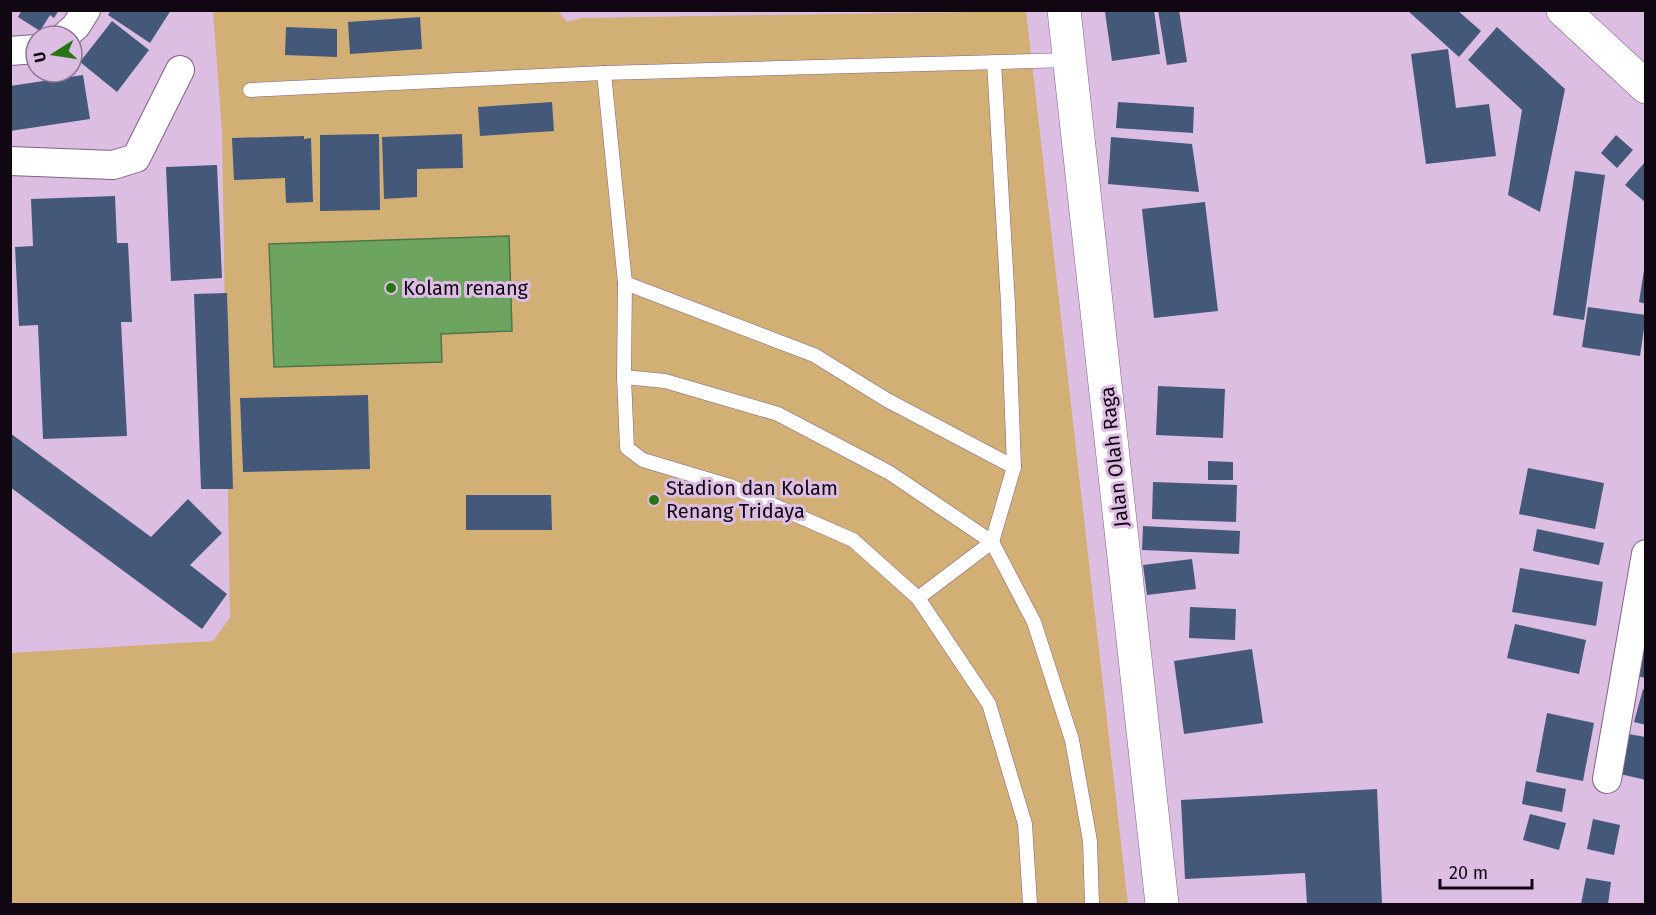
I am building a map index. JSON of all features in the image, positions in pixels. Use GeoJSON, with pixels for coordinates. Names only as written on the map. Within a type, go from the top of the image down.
{"type":"FeatureCollection","features":[{"type":"Feature","properties":{"kind":"street"},"geometry":{"type":"LineString","coordinates":[[77,24],[86,10]]}},
{"type":"Feature","properties":{"kind":"street","name":"Jalan Olah Raga"},"geometry":{"type":"LineString","coordinates":[[1064,10],[1162,904]]}},
{"type":"Feature","properties":{"kind":"street"},"geometry":{"type":"LineString","coordinates":[[1563,10],[1646,87]]}},
{"type":"Feature","properties":{"kind":"street"},"geometry":{"type":"LineString","coordinates":[[10,161],[105,165],[127,162],[136,158],[180,70]]}},
{"type":"Feature","properties":{"kind":"street"},"geometry":{"type":"LineString","coordinates":[[1607,779],[1646,554]]}},
{"type":"Feature","properties":{"kind":"lane"},"geometry":{"type":"LineString","coordinates":[[250,90],[604,73],[1069,60]]}},
{"type":"Feature","properties":{"kind":"lane"},"geometry":{"type":"LineString","coordinates":[[918,598],[992,542],[1014,467],[1008,304],[994,62]]}},
{"type":"Feature","properties":{"kind":"lane"},"geometry":{"type":"LineString","coordinates":[[604,73],[625,283],[624,377],[627,448],[643,460],[730,486],[853,540],[918,598],[989,704],[1025,824],[1030,904]]}},
{"type":"Feature","properties":{"kind":"lane"},"geometry":{"type":"LineString","coordinates":[[625,283],[814,355],[887,400],[1014,467]]}},
{"type":"Feature","properties":{"kind":"lane"},"geometry":{"type":"LineString","coordinates":[[624,377],[665,381],[778,414],[890,473],[992,542],[1034,622],[1072,740],[1090,841],[1092,904]]}},
{"type":"Feature","properties":{"kind":"shaded area","name":"Stadion dan Kolam Renang Tridaya"},"geometry":{"type":"Polygon","coordinates":[[[557,10],[567,22],[581,18],[1026,11],[1128,904],[11,904],[11,653],[213,641],[230,618],[222,132],[213,11],[557,10]]]}},
{"type":"Feature","properties":{"kind":"shaded area","name":"Kolam renang"},"geometry":{"type":"Polygon","coordinates":[[[509,236],[512,331],[441,334],[442,362],[274,367],[269,244],[509,236]]]}},
{"type":"Feature","properties":{"kind":"building"},"geometry":{"type":"Polygon","coordinates":[[[22,10],[59,10],[54,18],[50,15],[44,24],[29,24],[18,17],[22,10]]]}},
{"type":"Feature","properties":{"kind":"building"},"geometry":{"type":"Polygon","coordinates":[[[111,10],[171,10],[150,43],[108,15],[111,10]]]}},
{"type":"Feature","properties":{"kind":"building"},"geometry":{"type":"Polygon","coordinates":[[[1154,10],[1160,54],[1112,61],[1105,12],[1154,10]]]}},
{"type":"Feature","properties":{"kind":"building"},"geometry":{"type":"Polygon","coordinates":[[[1158,10],[1179,10],[1187,62],[1167,65],[1158,10]]]}},
{"type":"Feature","properties":{"kind":"building"},"geometry":{"type":"Polygon","coordinates":[[[1407,10],[1457,10],[1481,31],[1459,57],[1407,10]]]}},
{"type":"Feature","properties":{"kind":"building"},"geometry":{"type":"Polygon","coordinates":[[[420,17],[422,49],[350,54],[348,22],[420,17]]]}},
{"type":"Feature","properties":{"kind":"building"},"geometry":{"type":"Polygon","coordinates":[[[112,21],[149,50],[117,92],[84,65],[84,57],[112,21]]]}},
{"type":"Feature","properties":{"kind":"building"},"geometry":{"type":"Polygon","coordinates":[[[286,27],[337,29],[337,57],[285,55],[286,27]]]}},
{"type":"Feature","properties":{"kind":"building"},"geometry":{"type":"Polygon","coordinates":[[[1497,27],[1565,89],[1540,212],[1508,195],[1522,110],[1468,60],[1497,27]]]}},
{"type":"Feature","properties":{"kind":"building"},"geometry":{"type":"Polygon","coordinates":[[[1448,49],[1456,108],[1489,104],[1496,156],[1426,164],[1411,54],[1448,49]]]}},
{"type":"Feature","properties":{"kind":"building"},"geometry":{"type":"Polygon","coordinates":[[[84,81],[90,119],[10,131],[10,86],[84,84],[84,81]]]}},
{"type":"Feature","properties":{"kind":"building"},"geometry":{"type":"Polygon","coordinates":[[[552,102],[554,131],[480,136],[478,107],[552,102]]]}},
{"type":"Feature","properties":{"kind":"building"},"geometry":{"type":"Polygon","coordinates":[[[1118,102],[1194,107],[1193,133],[1116,128],[1118,102]]]}},
{"type":"Feature","properties":{"kind":"building"},"geometry":{"type":"Polygon","coordinates":[[[379,134],[380,210],[320,211],[320,135],[379,134]]]}},
{"type":"Feature","properties":{"kind":"building"},"geometry":{"type":"Polygon","coordinates":[[[462,134],[463,168],[417,169],[417,197],[384,199],[382,137],[462,134]]]}},
{"type":"Feature","properties":{"kind":"building"},"geometry":{"type":"Polygon","coordinates":[[[1616,135],[1633,150],[1617,168],[1601,153],[1616,135]]]}},
{"type":"Feature","properties":{"kind":"building"},"geometry":{"type":"Polygon","coordinates":[[[304,136],[304,139],[311,138],[313,202],[286,203],[285,178],[234,180],[232,138],[304,136]]]}},
{"type":"Feature","properties":{"kind":"building"},"geometry":{"type":"Polygon","coordinates":[[[1111,137],[1192,144],[1199,192],[1108,184],[1111,137]]]}},
{"type":"Feature","properties":{"kind":"building"},"geometry":{"type":"Polygon","coordinates":[[[1646,161],[1646,203],[1625,185],[1646,161]]]}},
{"type":"Feature","properties":{"kind":"building"},"geometry":{"type":"Polygon","coordinates":[[[217,165],[222,278],[171,281],[166,167],[217,165]]]}},
{"type":"Feature","properties":{"kind":"building"},"geometry":{"type":"Polygon","coordinates":[[[1575,171],[1605,175],[1584,320],[1553,315],[1575,171]]]}},
{"type":"Feature","properties":{"kind":"building"},"geometry":{"type":"Polygon","coordinates":[[[115,196],[117,243],[128,243],[132,322],[121,322],[127,436],[43,439],[38,325],[19,326],[15,247],[33,246],[31,199],[115,196]]]}},
{"type":"Feature","properties":{"kind":"building"},"geometry":{"type":"Polygon","coordinates":[[[1205,202],[1218,311],[1154,318],[1142,209],[1205,202]]]}},
{"type":"Feature","properties":{"kind":"building"},"geometry":{"type":"Polygon","coordinates":[[[1644,270],[1646,270],[1646,304],[1639,302],[1644,270]]]}},
{"type":"Feature","properties":{"kind":"building"},"geometry":{"type":"Polygon","coordinates":[[[227,293],[233,489],[201,489],[194,294],[227,293]]]}},
{"type":"Feature","properties":{"kind":"building"},"geometry":{"type":"Polygon","coordinates":[[[1588,307],[1646,315],[1640,356],[1582,347],[1588,307]]]}},
{"type":"Feature","properties":{"kind":"building"},"geometry":{"type":"Polygon","coordinates":[[[1158,386],[1225,389],[1223,438],[1156,435],[1158,386]]]}},
{"type":"Feature","properties":{"kind":"building"},"geometry":{"type":"Polygon","coordinates":[[[368,395],[370,469],[243,472],[240,398],[368,395]]]}},
{"type":"Feature","properties":{"kind":"building"},"geometry":{"type":"Polygon","coordinates":[[[10,433],[151,537],[188,499],[222,533],[190,565],[227,594],[202,629],[10,487],[10,433]]]}},
{"type":"Feature","properties":{"kind":"building"},"geometry":{"type":"Polygon","coordinates":[[[1208,461],[1233,462],[1233,480],[1208,480],[1208,461]]]}},
{"type":"Feature","properties":{"kind":"building"},"geometry":{"type":"Polygon","coordinates":[[[1528,468],[1604,483],[1595,529],[1519,514],[1528,468]]]}},
{"type":"Feature","properties":{"kind":"building"},"geometry":{"type":"Polygon","coordinates":[[[1153,482],[1237,485],[1236,522],[1152,519],[1153,482]]]}},
{"type":"Feature","properties":{"kind":"building"},"geometry":{"type":"Polygon","coordinates":[[[466,495],[551,495],[552,530],[466,530],[466,495]]]}},
{"type":"Feature","properties":{"kind":"building"},"geometry":{"type":"Polygon","coordinates":[[[1143,526],[1240,531],[1239,554],[1142,550],[1143,526]]]}},
{"type":"Feature","properties":{"kind":"building"},"geometry":{"type":"Polygon","coordinates":[[[1537,529],[1604,543],[1599,565],[1533,551],[1537,529]]]}},
{"type":"Feature","properties":{"kind":"building"},"geometry":{"type":"Polygon","coordinates":[[[1192,559],[1196,589],[1147,595],[1143,565],[1192,559]]]}},
{"type":"Feature","properties":{"kind":"building"},"geometry":{"type":"Polygon","coordinates":[[[1520,568],[1603,582],[1596,626],[1512,612],[1520,568]]]}},
{"type":"Feature","properties":{"kind":"building"},"geometry":{"type":"Polygon","coordinates":[[[1190,607],[1236,609],[1235,640],[1189,638],[1190,607]]]}},
{"type":"Feature","properties":{"kind":"building"},"geometry":{"type":"Polygon","coordinates":[[[1515,624],[1586,640],[1579,674],[1507,658],[1515,624]]]}},
{"type":"Feature","properties":{"kind":"building"},"geometry":{"type":"Polygon","coordinates":[[[1646,638],[1646,678],[1631,675],[1646,638]]]}},
{"type":"Feature","properties":{"kind":"building"},"geometry":{"type":"Polygon","coordinates":[[[1252,649],[1263,723],[1184,734],[1174,661],[1252,649]]]}},
{"type":"Feature","properties":{"kind":"building"},"geometry":{"type":"Polygon","coordinates":[[[1643,689],[1646,690],[1646,725],[1634,722],[1643,689]]]}},
{"type":"Feature","properties":{"kind":"building"},"geometry":{"type":"Polygon","coordinates":[[[1547,713],[1594,723],[1583,781],[1536,772],[1547,713]]]}},
{"type":"Feature","properties":{"kind":"building"},"geometry":{"type":"Polygon","coordinates":[[[1628,734],[1646,737],[1646,780],[1620,774],[1628,734]]]}},
{"type":"Feature","properties":{"kind":"building"},"geometry":{"type":"Polygon","coordinates":[[[1526,781],[1566,789],[1562,812],[1522,804],[1526,781]]]}},
{"type":"Feature","properties":{"kind":"building"},"geometry":{"type":"Polygon","coordinates":[[[1377,789],[1382,904],[1307,904],[1305,873],[1185,879],[1181,800],[1377,789]]]}},
{"type":"Feature","properties":{"kind":"building"},"geometry":{"type":"Polygon","coordinates":[[[1530,814],[1566,823],[1559,850],[1523,840],[1530,814]]]}},
{"type":"Feature","properties":{"kind":"building"},"geometry":{"type":"Polygon","coordinates":[[[1593,819],[1620,825],[1614,855],[1587,849],[1593,819]]]}},
{"type":"Feature","properties":{"kind":"building"},"geometry":{"type":"Polygon","coordinates":[[[1586,878],[1611,882],[1608,904],[1581,904],[1586,878]]]}},
{"type":"Feature","properties":{"kind":"place","name":"Kolam renang"},"geometry":{"type":"Point","coordinates":[391,288]}},
{"type":"Feature","properties":{"kind":"place","name":"Stadion dan Kolam Renang Tridaya"},"geometry":{"type":"Point","coordinates":[654,500]}}]}
